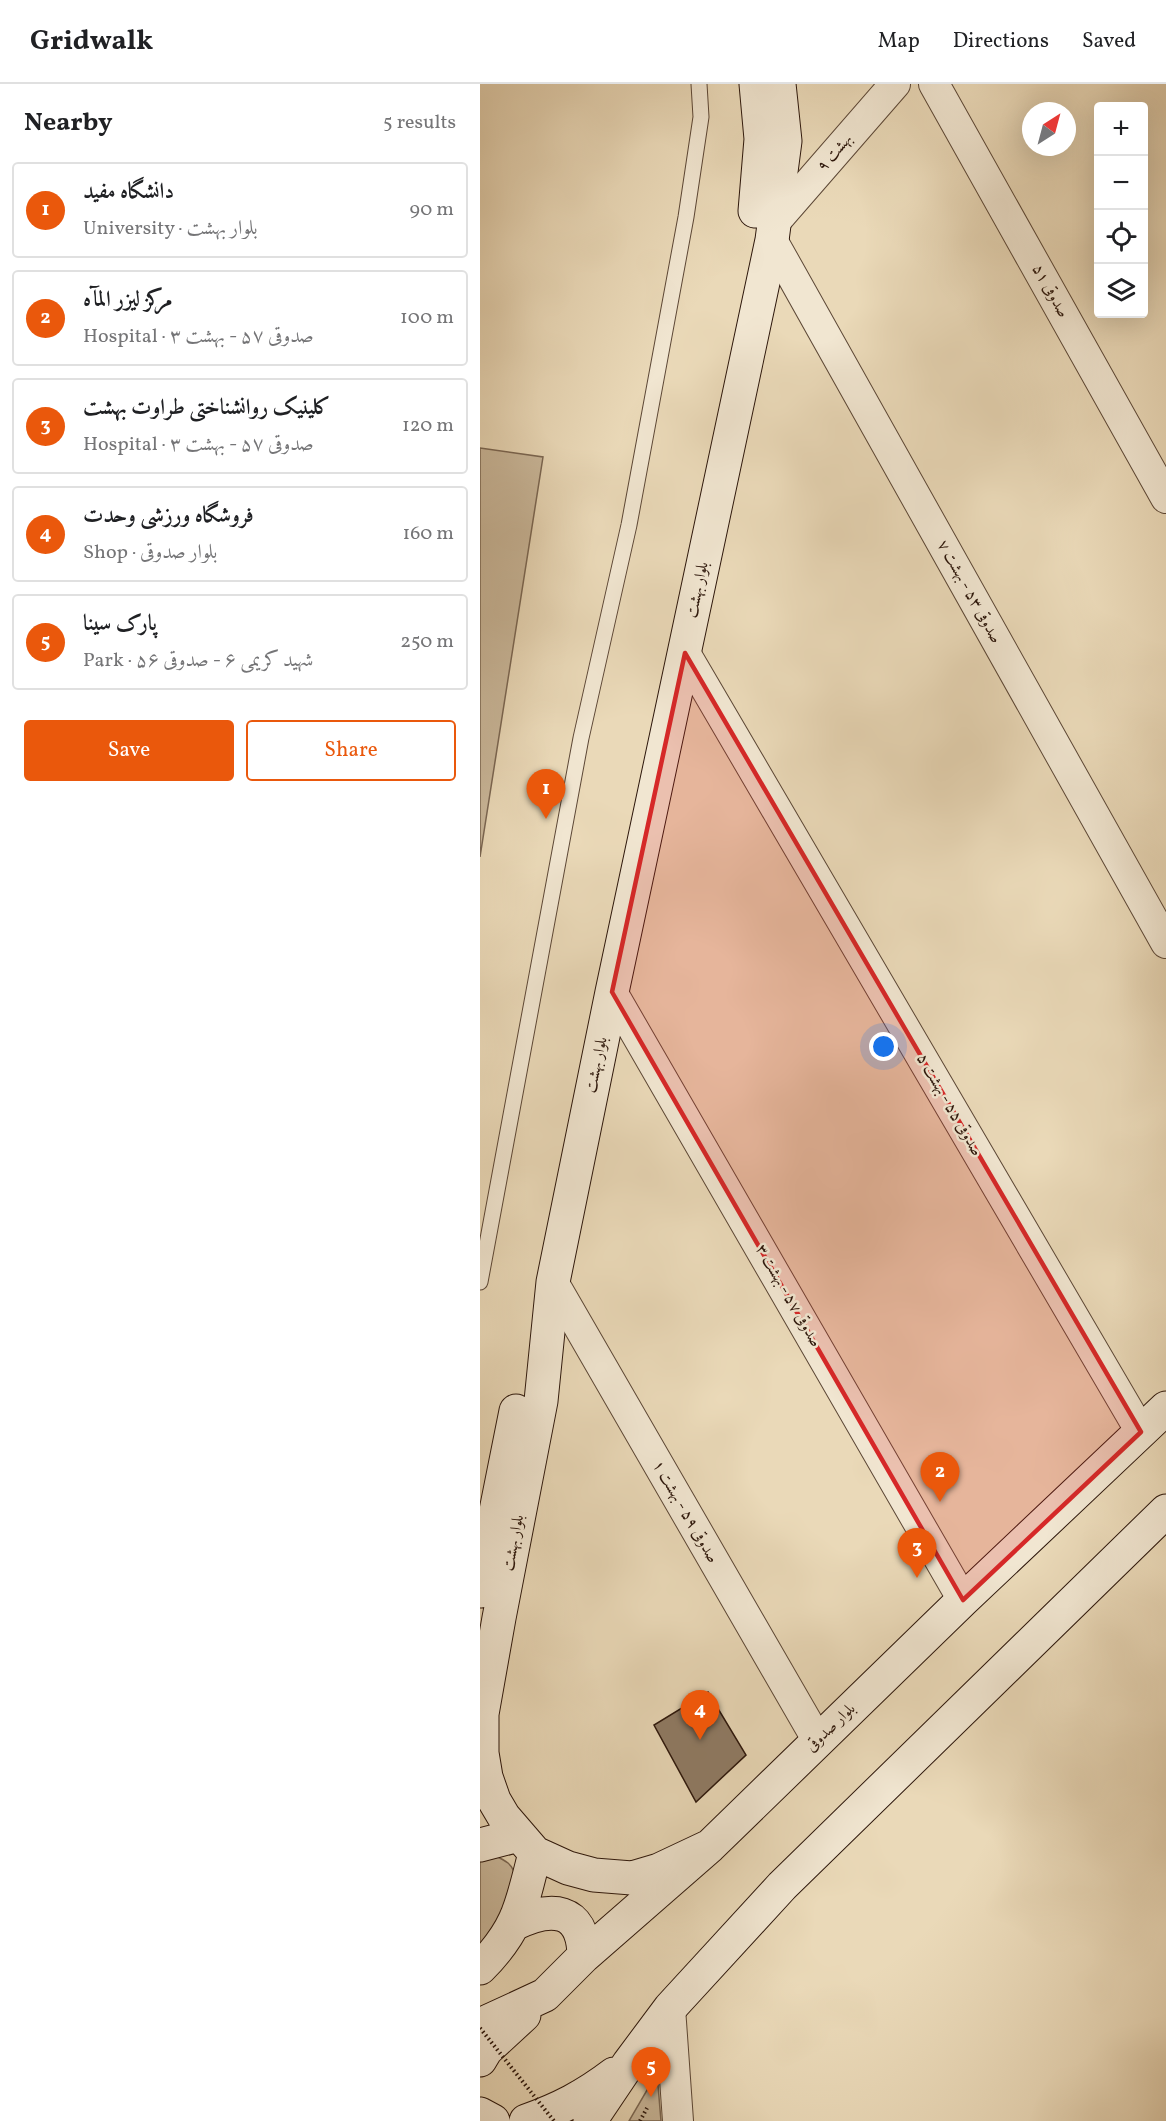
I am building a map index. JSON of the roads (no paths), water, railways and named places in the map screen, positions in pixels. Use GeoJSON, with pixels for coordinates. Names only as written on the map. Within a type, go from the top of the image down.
{"type":"FeatureCollection","features":[{"type":"Feature","properties":{"kind":"street","name":"بلوار بهشت"},"geometry":{"type":"LineString","coordinates":[[480,1591],[520,1393],[532,1275],[753,233],[761,140],[756,84]]}},
{"type":"Feature","properties":{"kind":"street","name":"بلوار بهشت"},"geometry":{"type":"LineString","coordinates":[[710,1846],[659,1870],[632,1878],[594,1875],[568,1868],[527,1844],[504,1817],[494,1800],[486,1777],[482,1753],[482,1713],[541,1401],[553,1282],[773,231],[785,141],[779,84]]}},
{"type":"Feature","properties":{"kind":"street","name":"بهشت ۹"},"geometry":{"type":"LineString","coordinates":[[773,231],[895,84]]}},
{"type":"Feature","properties":{"kind":"street","name":"صدوقی ۵۱"},"geometry":{"type":"LineString","coordinates":[[934,84],[1166,498]]}},
{"type":"Feature","properties":{"kind":"street","name":"صدوقی ۵۳ - بهشت ۷"},"geometry":{"type":"LineString","coordinates":[[773,231],[1166,943]]}},
{"type":"Feature","properties":{"kind":"street","name":"صدوقی ۵۵ - بهشت ۵"},"geometry":{"type":"LineString","coordinates":[[685,653],[1141,1432]]}},
{"type":"Feature","properties":{"kind":"street","name":"صدوقی ۵۷ - بهشت ۳"},"geometry":{"type":"LineString","coordinates":[[612,992],[963,1600]]}},
{"type":"Feature","properties":{"kind":"street","name":"صدوقی ۵۹ - بهشت ۱"},"geometry":{"type":"LineString","coordinates":[[553,1282],[818,1741]]}},
{"type":"Feature","properties":{"kind":"street","name":"بلوار صدوقی"},"geometry":{"type":"LineString","coordinates":[[480,2026],[545,1995],[584,1956],[710,1846],[963,1600],[1166,1408]]}},
{"type":"Feature","properties":{"kind":"street"},"geometry":{"type":"LineString","coordinates":[[590,2121],[670,2008],[782,1886],[1166,1511]]}},
{"type":"Feature","properties":{"kind":"street"},"geometry":{"type":"LineString","coordinates":[[480,1845],[527,1844],[519,1914],[507,1937],[480,1968]]}},
{"type":"Feature","properties":{"kind":"street"},"geometry":{"type":"LineString","coordinates":[[514,1924],[546,1912],[558,1913],[570,1919],[579,1929],[584,1943],[584,1956]]}},
{"type":"Feature","properties":{"kind":"street"},"geometry":{"type":"LineString","coordinates":[[480,2060],[486,2050],[545,1995]]}},
{"type":"Feature","properties":{"kind":"street"},"geometry":{"type":"LineString","coordinates":[[670,2008],[678,2121]]}},
{"type":"Feature","properties":{"kind":"street"},"geometry":{"type":"LineString","coordinates":[[526,2121],[558,2110],[586,2095],[629,2063]]}},
{"type":"Feature","properties":{"kind":"street"},"geometry":{"type":"LineString","coordinates":[[480,2114],[493,2121]]}},
{"type":"Feature","properties":{"kind":"lane"},"geometry":{"type":"LineString","coordinates":[[480,1282],[581,738],[629,525],[686,217],[701,117],[699,84]]}},
{"type":"Feature","properties":{"kind":"place","name":"دانشگاه مفید"},"geometry":{"type":"Point","coordinates":[546,819]}},
{"type":"Feature","properties":{"kind":"place","name":"مرکز لیزر المآه"},"geometry":{"type":"Point","coordinates":[940,1502]}},
{"type":"Feature","properties":{"kind":"place","name":"کلینیک روانشناختی طراوت بهشت"},"geometry":{"type":"Point","coordinates":[917,1578]}},
{"type":"Feature","properties":{"kind":"place","name":"فروشگاه ورزشی وحدت"},"geometry":{"type":"Point","coordinates":[700,1740]}},
{"type":"Feature","properties":{"kind":"place","name":"پارک سینا"},"geometry":{"type":"Point","coordinates":[651,2097]}}]}
